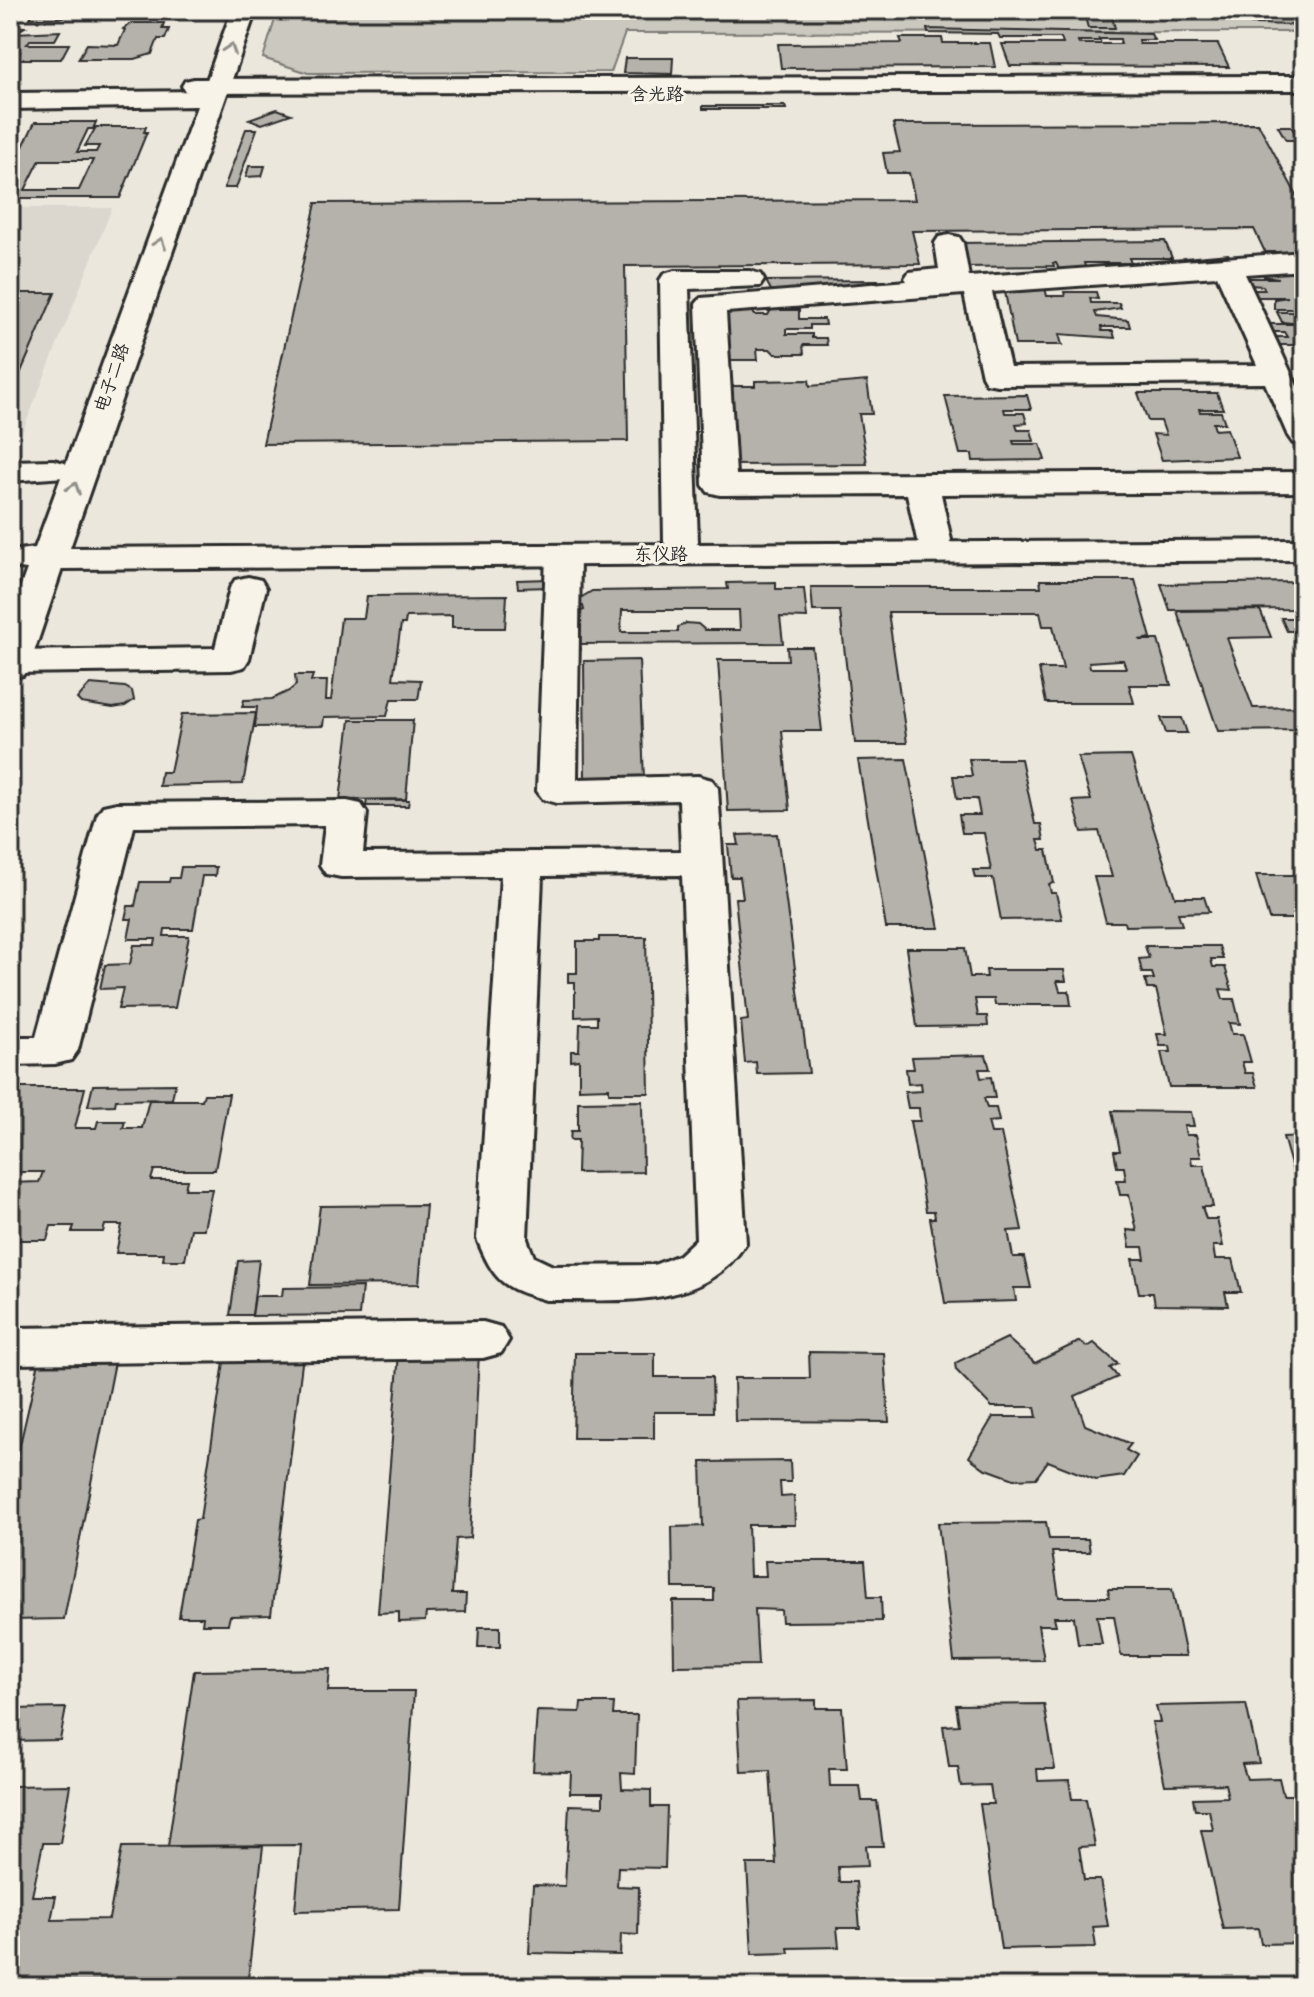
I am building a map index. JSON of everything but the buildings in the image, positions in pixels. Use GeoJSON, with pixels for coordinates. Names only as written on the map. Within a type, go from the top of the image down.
{"type":"FeatureCollection","features":[{"type":"Feature","properties":{"kind":"street"},"geometry":{"type":"LineString","coordinates":[[202,93],[222,10]]}},
{"type":"Feature","properties":{"kind":"street"},"geometry":{"type":"LineString","coordinates":[[202,93],[244,10]]}},
{"type":"Feature","properties":{"kind":"street","name":"含光路"},"geometry":{"type":"LineString","coordinates":[[10,101],[202,93],[1304,83]]}},
{"type":"Feature","properties":{"kind":"street","name":"含光路"},"geometry":{"type":"LineString","coordinates":[[10,87],[202,93],[1304,90]]}},
{"type":"Feature","properties":{"kind":"street","name":"电子二路"},"geometry":{"type":"LineString","coordinates":[[11,664],[30,558],[53,470],[202,93]]}},
{"type":"Feature","properties":{"kind":"street","name":"电子二路"},"geometry":{"type":"LineString","coordinates":[[30,558],[202,93]]}},
{"type":"Feature","properties":{"kind":"street"},"geometry":{"type":"LineString","coordinates":[[681,542],[674,280],[955,278],[949,243]]}},
{"type":"Feature","properties":{"kind":"street"},"geometry":{"type":"LineString","coordinates":[[1304,261],[711,304],[720,485],[1304,482]]}},
{"type":"Feature","properties":{"kind":"street"},"geometry":{"type":"LineString","coordinates":[[1227,265],[1304,436]]}},
{"type":"Feature","properties":{"kind":"street"},"geometry":{"type":"LineString","coordinates":[[976,285],[997,376],[1276,374]]}},
{"type":"Feature","properties":{"kind":"street"},"geometry":{"type":"LineString","coordinates":[[10,471],[53,470]]}},
{"type":"Feature","properties":{"kind":"street"},"geometry":{"type":"LineString","coordinates":[[922,484],[934,540]]}},
{"type":"Feature","properties":{"kind":"street","name":"东仪路"},"geometry":{"type":"LineString","coordinates":[[30,558],[681,542],[1304,537]]}},
{"type":"Feature","properties":{"kind":"street","name":"东仪路"},"geometry":{"type":"LineString","coordinates":[[30,558],[1304,550]]}},
{"type":"Feature","properties":{"kind":"street"},"geometry":{"type":"LineString","coordinates":[[522,864],[502,1239],[513,1267],[546,1283],[659,1282],[697,1267],[721,1243],[698,788],[557,791],[563,556]]}},
{"type":"Feature","properties":{"kind":"street"},"geometry":{"type":"LineString","coordinates":[[11,664],[231,659],[248,588]]}},
{"type":"Feature","properties":{"kind":"street"},"geometry":{"type":"LineString","coordinates":[[10,1051],[55,1050],[117,815],[347,813],[341,865],[702,863]]}},
{"type":"Feature","properties":{"kind":"street"},"geometry":{"type":"LineString","coordinates":[[10,1346],[483,1340]]}},
{"type":"Feature","properties":{"kind":"shaded area"},"geometry":{"type":"Polygon","coordinates":[[[278,10],[1304,10],[1304,32],[625,33],[611,72],[308,73],[263,58],[278,10]]]}},
{"type":"Feature","properties":{"kind":"shaded area"},"geometry":{"type":"Polygon","coordinates":[[[10,208],[112,208],[10,463],[10,208]]]}}]}
